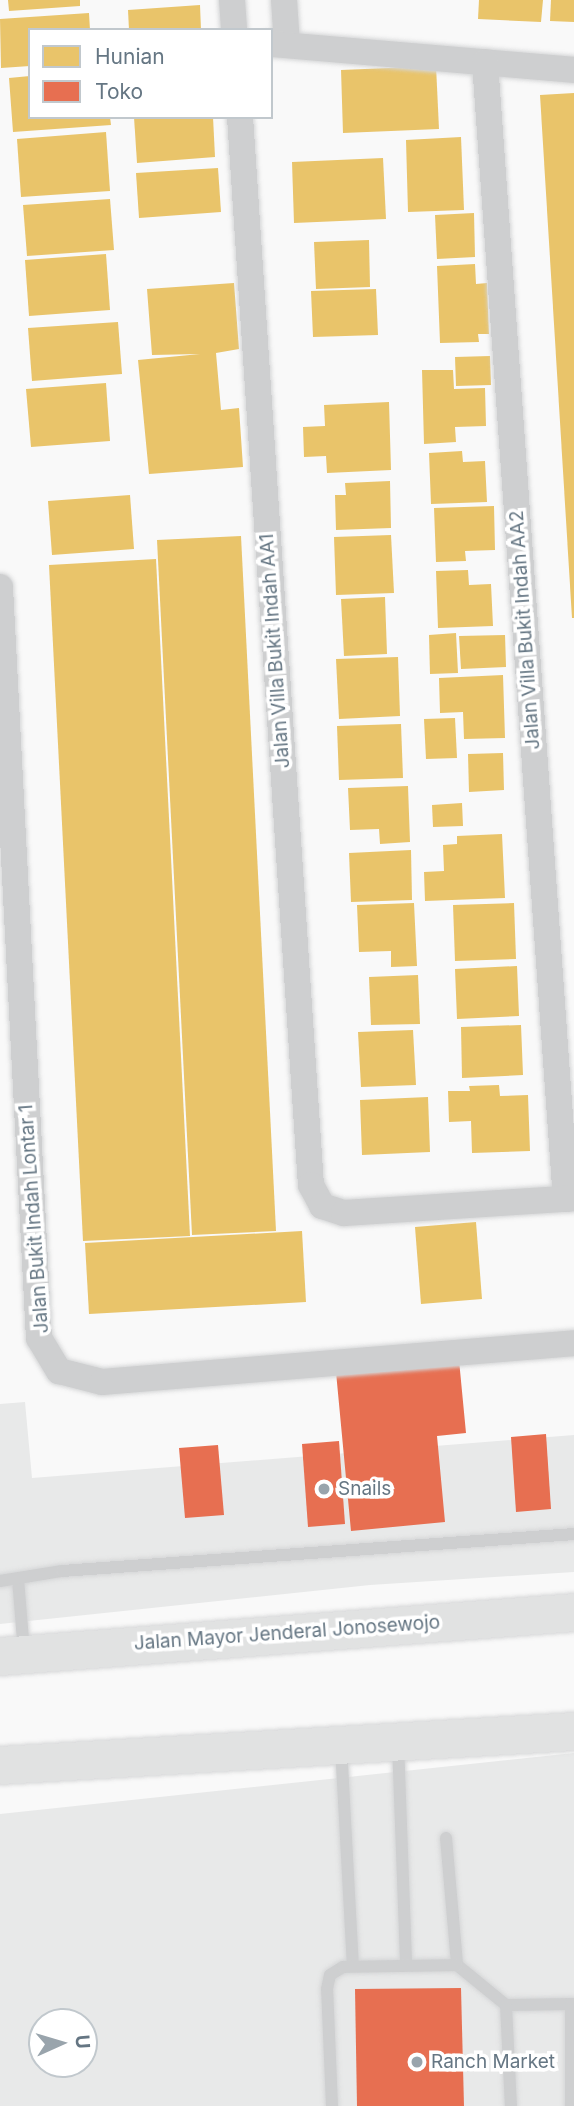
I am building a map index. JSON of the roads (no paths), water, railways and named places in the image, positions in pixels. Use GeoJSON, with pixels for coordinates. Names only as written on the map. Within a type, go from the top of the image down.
{"type":"FeatureCollection","features":[{"type":"Feature","properties":{"kind":"main road","name":"Jalan Mayor Jenderal Jonosewojo"},"geometry":{"type":"LineString","coordinates":[[12,1654],[574,1612]]}},
{"type":"Feature","properties":{"kind":"main road"},"geometry":{"type":"LineString","coordinates":[[0,1765],[574,1731]]}},
{"type":"Feature","properties":{"kind":"street"},"geometry":{"type":"LineString","coordinates":[[232,0],[234,28]]}},
{"type":"Feature","properties":{"kind":"street"},"geometry":{"type":"LineString","coordinates":[[284,0],[279,44],[574,70]]}},
{"type":"Feature","properties":{"kind":"street","name":"Jalan Villa Bukit Indah AA2"},"geometry":{"type":"LineString","coordinates":[[485,62],[570,1198]]}},
{"type":"Feature","properties":{"kind":"street","name":"Jalan Villa Bukit Indah AA1"},"geometry":{"type":"LineString","coordinates":[[240,119],[311,1185],[322,1206],[344,1213],[570,1198]]}},
{"type":"Feature","properties":{"kind":"street","name":"Jalan Bukit Indah Lontar 1"},"geometry":{"type":"LineString","coordinates":[[0,587],[39,1338],[59,1371],[102,1382],[574,1343]]}},
{"type":"Feature","properties":{"kind":"lane"},"geometry":{"type":"LineString","coordinates":[[0,1581],[62,1571],[574,1534]]}},
{"type":"Feature","properties":{"kind":"lane"},"geometry":{"type":"LineString","coordinates":[[12,1654],[18,1579]]}},
{"type":"Feature","properties":{"kind":"lane"},"geometry":{"type":"LineString","coordinates":[[398,1742],[406,1965]]}},
{"type":"Feature","properties":{"kind":"lane"},"geometry":{"type":"LineString","coordinates":[[341,1745],[353,1966]]}},
{"type":"Feature","properties":{"kind":"lane"},"geometry":{"type":"LineString","coordinates":[[446,1838],[457,1965]]}},
{"type":"Feature","properties":{"kind":"lane"},"geometry":{"type":"LineString","coordinates":[[332,2106],[327,1989],[330,1975],[343,1966],[406,1965],[457,1965],[506,2006],[573,2004],[571,2106]]}},
{"type":"Feature","properties":{"kind":"lane"},"geometry":{"type":"LineString","coordinates":[[506,2006],[511,2106]]}},
{"type":"Feature","properties":{"kind":"place","name":"Snails"},"geometry":{"type":"Point","coordinates":[324,1489]}},
{"type":"Feature","properties":{"kind":"place","name":"Ranch Market"},"geometry":{"type":"Point","coordinates":[417,2062]}}]}
